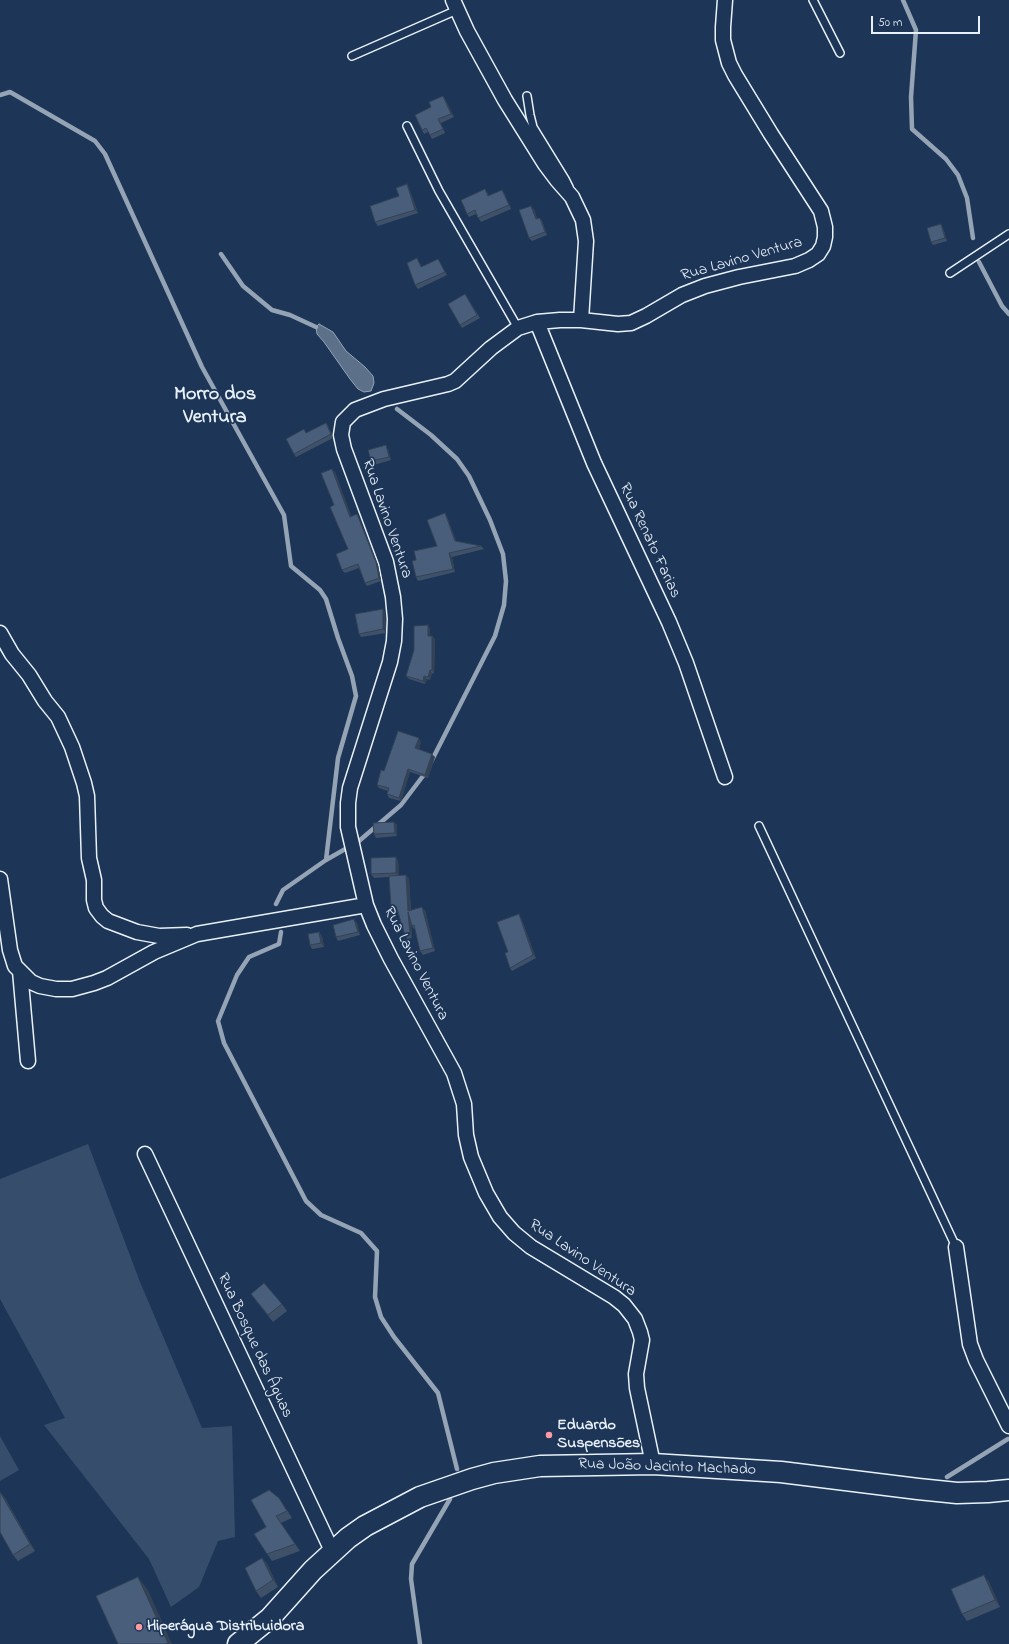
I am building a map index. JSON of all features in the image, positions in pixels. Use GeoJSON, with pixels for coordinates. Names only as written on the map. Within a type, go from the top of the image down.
{"type":"FeatureCollection","features":[{"type":"Feature","properties":{"kind":"main road","name":"Rua João Jacinto Machado"},"geometry":{"type":"LineString","coordinates":[[238,1644],[270,1618],[313,1570],[348,1538],[360,1530],[420,1497],[472,1479],[520,1468],[540,1466],[653,1464],[781,1472],[957,1493],[1009,1490]]}},
{"type":"Feature","properties":{"kind":"street","name":"Rua Lavino Ventura"},"geometry":{"type":"LineString","coordinates":[[653,1464],[637,1388],[636,1374],[642,1340],[635,1319],[631,1312],[614,1297],[521,1240],[496,1211],[486,1193],[471,1157],[466,1135],[464,1104],[454,1073],[391,959],[366,905],[348,827],[348,803],[350,788],[390,662],[394,641],[395,619],[389,574],[341,439],[342,426],[346,418],[351,413],[366,405],[408,392],[455,382],[491,348],[518,328],[537,322],[581,320],[618,324],[631,323],[682,295],[705,286],[800,264],[814,257],[823,246],[825,237],[825,227],[821,211],[771,134],[729,63],[722,27],[725,0]]}},
{"type":"Feature","properties":{"kind":"street"},"geometry":{"type":"LineString","coordinates":[[455,5],[473,42],[509,106],[545,164],[575,202],[583,220],[586,235],[581,320]]}},
{"type":"Feature","properties":{"kind":"street","name":"Rua Renato Farias"},"geometry":{"type":"LineString","coordinates":[[537,322],[594,463],[672,628],[686,663],[725,776]]}},
{"type":"Feature","properties":{"kind":"street"},"geometry":{"type":"LineString","coordinates":[[0,633],[12,654],[29,675],[45,701],[58,716],[72,747],[87,796],[89,858],[94,880],[94,900],[96,908],[108,921],[144,934],[159,936],[197,934],[366,905]]}},
{"type":"Feature","properties":{"kind":"street"},"geometry":{"type":"LineString","coordinates":[[0,879],[12,959],[26,978],[40,986],[56,989],[72,989],[94,983],[107,978],[154,952],[197,934]]}},
{"type":"Feature","properties":{"kind":"street"},"geometry":{"type":"LineString","coordinates":[[20,971],[28,1061]]}},
{"type":"Feature","properties":{"kind":"street","name":"Rua Bosque das Águas"},"geometry":{"type":"LineString","coordinates":[[145,1154],[333,1553]]}},
{"type":"Feature","properties":{"kind":"street"},"geometry":{"type":"LineString","coordinates":[[956,1247],[970,1344],[976,1360],[1009,1426]]}},
{"type":"Feature","properties":{"kind":"lane"},"geometry":{"type":"LineString","coordinates":[[813,0],[840,53]]}},
{"type":"Feature","properties":{"kind":"lane"},"geometry":{"type":"LineString","coordinates":[[352,56],[455,5]]}},
{"type":"Feature","properties":{"kind":"lane"},"geometry":{"type":"LineString","coordinates":[[528,96],[533,127],[566,179],[575,202]]}},
{"type":"Feature","properties":{"kind":"lane"},"geometry":{"type":"LineString","coordinates":[[407,126],[439,191],[518,328]]}},
{"type":"Feature","properties":{"kind":"lane"},"geometry":{"type":"LineString","coordinates":[[950,273],[1009,234]]}},
{"type":"Feature","properties":{"kind":"lane"},"geometry":{"type":"LineString","coordinates":[[759,826],[956,1247]]}},
{"type":"Feature","properties":{"kind":"shaded area"},"geometry":{"type":"Polygon","coordinates":[[[319,324],[333,332],[346,351],[373,376],[374,383],[371,391],[364,392],[358,389],[350,379],[317,334],[316,327],[319,324]]]}},
{"type":"Feature","properties":{"kind":"shaded area"},"geometry":{"type":"Polygon","coordinates":[[[88,1144],[140,1282],[202,1428],[232,1426],[235,1537],[218,1541],[199,1587],[171,1607],[149,1559],[44,1425],[65,1418],[0,1299],[0,1179],[88,1144]]]}},
{"type":"Feature","properties":{"kind":"shaded area"},"geometry":{"type":"Polygon","coordinates":[[[0,1436],[19,1470],[0,1481],[0,1436]]]}},
{"type":"Feature","properties":{"kind":"building"},"geometry":{"type":"Polygon","coordinates":[[[443,96],[451,114],[438,119],[443,129],[430,135],[426,128],[422,130],[415,115],[431,107],[429,102],[443,96]]]}},
{"type":"Feature","properties":{"kind":"building"},"geometry":{"type":"Polygon","coordinates":[[[407,184],[415,210],[375,222],[370,206],[399,196],[396,188],[407,184]]]}},
{"type":"Feature","properties":{"kind":"building"},"geometry":{"type":"Polygon","coordinates":[[[485,189],[488,196],[502,190],[509,205],[478,218],[475,210],[467,214],[461,200],[485,189]]]}},
{"type":"Feature","properties":{"kind":"building"},"geometry":{"type":"Polygon","coordinates":[[[531,206],[536,219],[540,218],[545,232],[529,238],[519,210],[531,206]]]}},
{"type":"Feature","properties":{"kind":"building"},"geometry":{"type":"Polygon","coordinates":[[[941,224],[945,238],[931,242],[927,228],[941,224]]]}},
{"type":"Feature","properties":{"kind":"building"},"geometry":{"type":"Polygon","coordinates":[[[417,258],[421,267],[438,259],[445,272],[415,285],[407,263],[417,258]]]}},
{"type":"Feature","properties":{"kind":"building"},"geometry":{"type":"Polygon","coordinates":[[[465,294],[477,315],[460,325],[448,304],[465,294]]]}},
{"type":"Feature","properties":{"kind":"building"},"geometry":{"type":"Polygon","coordinates":[[[326,423],[331,434],[294,454],[286,439],[304,429],[306,433],[326,423]]]}},
{"type":"Feature","properties":{"kind":"building"},"geometry":{"type":"Polygon","coordinates":[[[386,445],[389,457],[371,461],[368,450],[386,445]]]}},
{"type":"Feature","properties":{"kind":"building"},"geometry":{"type":"Polygon","coordinates":[[[332,469],[350,517],[357,514],[376,562],[379,578],[365,583],[358,564],[342,570],[336,554],[348,549],[330,507],[334,505],[321,473],[332,469]]]}},
{"type":"Feature","properties":{"kind":"building"},"geometry":{"type":"Polygon","coordinates":[[[445,513],[455,541],[481,546],[449,553],[453,569],[416,577],[412,561],[416,560],[414,551],[437,546],[427,520],[445,513]]]}},
{"type":"Feature","properties":{"kind":"building"},"geometry":{"type":"Polygon","coordinates":[[[383,609],[383,629],[359,634],[355,614],[383,609]]]}},
{"type":"Feature","properties":{"kind":"building"},"geometry":{"type":"Polygon","coordinates":[[[428,625],[428,636],[432,636],[432,670],[430,670],[428,677],[424,676],[423,681],[406,676],[414,650],[414,626],[428,625]]]}},
{"type":"Feature","properties":{"kind":"building"},"geometry":{"type":"Polygon","coordinates":[[[398,731],[419,738],[415,748],[432,754],[425,775],[408,769],[399,798],[387,794],[389,788],[377,785],[381,770],[384,771],[398,731]]]}},
{"type":"Feature","properties":{"kind":"building"},"geometry":{"type":"Polygon","coordinates":[[[394,822],[395,833],[374,834],[373,823],[394,822]]]}},
{"type":"Feature","properties":{"kind":"building"},"geometry":{"type":"Polygon","coordinates":[[[396,857],[396,873],[371,874],[371,858],[396,857]]]}},
{"type":"Feature","properties":{"kind":"building"},"geometry":{"type":"Polygon","coordinates":[[[406,875],[408,911],[422,907],[433,948],[420,951],[414,925],[412,926],[408,912],[410,934],[405,935],[396,906],[391,907],[389,876],[406,875]]]}},
{"type":"Feature","properties":{"kind":"building"},"geometry":{"type":"Polygon","coordinates":[[[519,914],[533,955],[510,968],[505,953],[508,952],[497,922],[519,914]]]}},
{"type":"Feature","properties":{"kind":"building"},"geometry":{"type":"Polygon","coordinates":[[[354,919],[358,932],[336,937],[333,925],[354,919]]]}},
{"type":"Feature","properties":{"kind":"building"},"geometry":{"type":"Polygon","coordinates":[[[319,932],[321,943],[310,945],[308,934],[319,932]]]}},
{"type":"Feature","properties":{"kind":"building"},"geometry":{"type":"Polygon","coordinates":[[[264,1283],[282,1304],[268,1315],[251,1294],[264,1283]]]}},
{"type":"Feature","properties":{"kind":"building"},"geometry":{"type":"Polygon","coordinates":[[[269,1490],[279,1498],[287,1511],[276,1516],[295,1544],[267,1554],[254,1534],[266,1527],[251,1500],[269,1490]]]}},
{"type":"Feature","properties":{"kind":"building"},"geometry":{"type":"Polygon","coordinates":[[[0,1492],[30,1544],[13,1555],[0,1532],[0,1492]]]}},
{"type":"Feature","properties":{"kind":"building"},"geometry":{"type":"Polygon","coordinates":[[[262,1558],[273,1580],[256,1591],[245,1568],[262,1558]]]}},
{"type":"Feature","properties":{"kind":"building"},"geometry":{"type":"Polygon","coordinates":[[[984,1575],[995,1600],[962,1614],[951,1589],[984,1575]]]}},
{"type":"Feature","properties":{"kind":"building","name":"Hiperágua Distribuidora"},"geometry":{"type":"Polygon","coordinates":[[[138,1577],[168,1643],[118,1644],[96,1596],[138,1577]]]}},
{"type":"Feature","properties":{"kind":"waterway"},"geometry":{"type":"LineString","coordinates":[[903,0],[916,30],[911,97],[912,129],[946,159],[958,175],[967,198],[973,238]]}},
{"type":"Feature","properties":{"kind":"waterway"},"geometry":{"type":"LineString","coordinates":[[0,95],[10,92],[95,141],[105,154],[202,367],[284,515],[291,566],[320,590],[326,599],[352,676],[356,696],[338,758],[326,860],[283,890],[276,904]]}},
{"type":"Feature","properties":{"kind":"waterway"},"geometry":{"type":"LineString","coordinates":[[221,254],[243,286],[272,310],[290,315],[316,327]]}},
{"type":"Feature","properties":{"kind":"waterway"},"geometry":{"type":"LineString","coordinates":[[979,262],[1002,306],[1009,314]]}},
{"type":"Feature","properties":{"kind":"waterway"},"geometry":{"type":"LineString","coordinates":[[397,409],[431,435],[457,459],[469,476],[490,520],[503,554],[506,581],[504,605],[495,636],[431,762]]}},
{"type":"Feature","properties":{"kind":"waterway"},"geometry":{"type":"LineString","coordinates":[[359,841],[401,805],[426,772]]}},
{"type":"Feature","properties":{"kind":"waterway"},"geometry":{"type":"LineString","coordinates":[[326,860],[347,848]]}},
{"type":"Feature","properties":{"kind":"waterway"},"geometry":{"type":"LineString","coordinates":[[281,932],[279,944],[249,957],[237,975],[218,1021],[224,1043],[306,1201],[321,1215],[361,1233],[377,1251],[375,1297],[381,1317],[394,1337],[438,1393],[457,1469]]}},
{"type":"Feature","properties":{"kind":"waterway"},"geometry":{"type":"LineString","coordinates":[[947,1477],[1008,1439]]}},
{"type":"Feature","properties":{"kind":"waterway"},"geometry":{"type":"LineString","coordinates":[[420,1644],[411,1579],[412,1564],[450,1499]]}},
{"type":"Feature","properties":{"kind":"place","name":"Eduardo Suspensões"},"geometry":{"type":"Point","coordinates":[549,1435]}},
{"type":"Feature","properties":{"kind":"place","name":"Hiperágua Distribuidora"},"geometry":{"type":"Point","coordinates":[139,1627]}},
{"type":"Feature","properties":{"kind":"district","name":"Morro dos Ventura"},"geometry":{"type":"Point","coordinates":[215,408]}}]}
